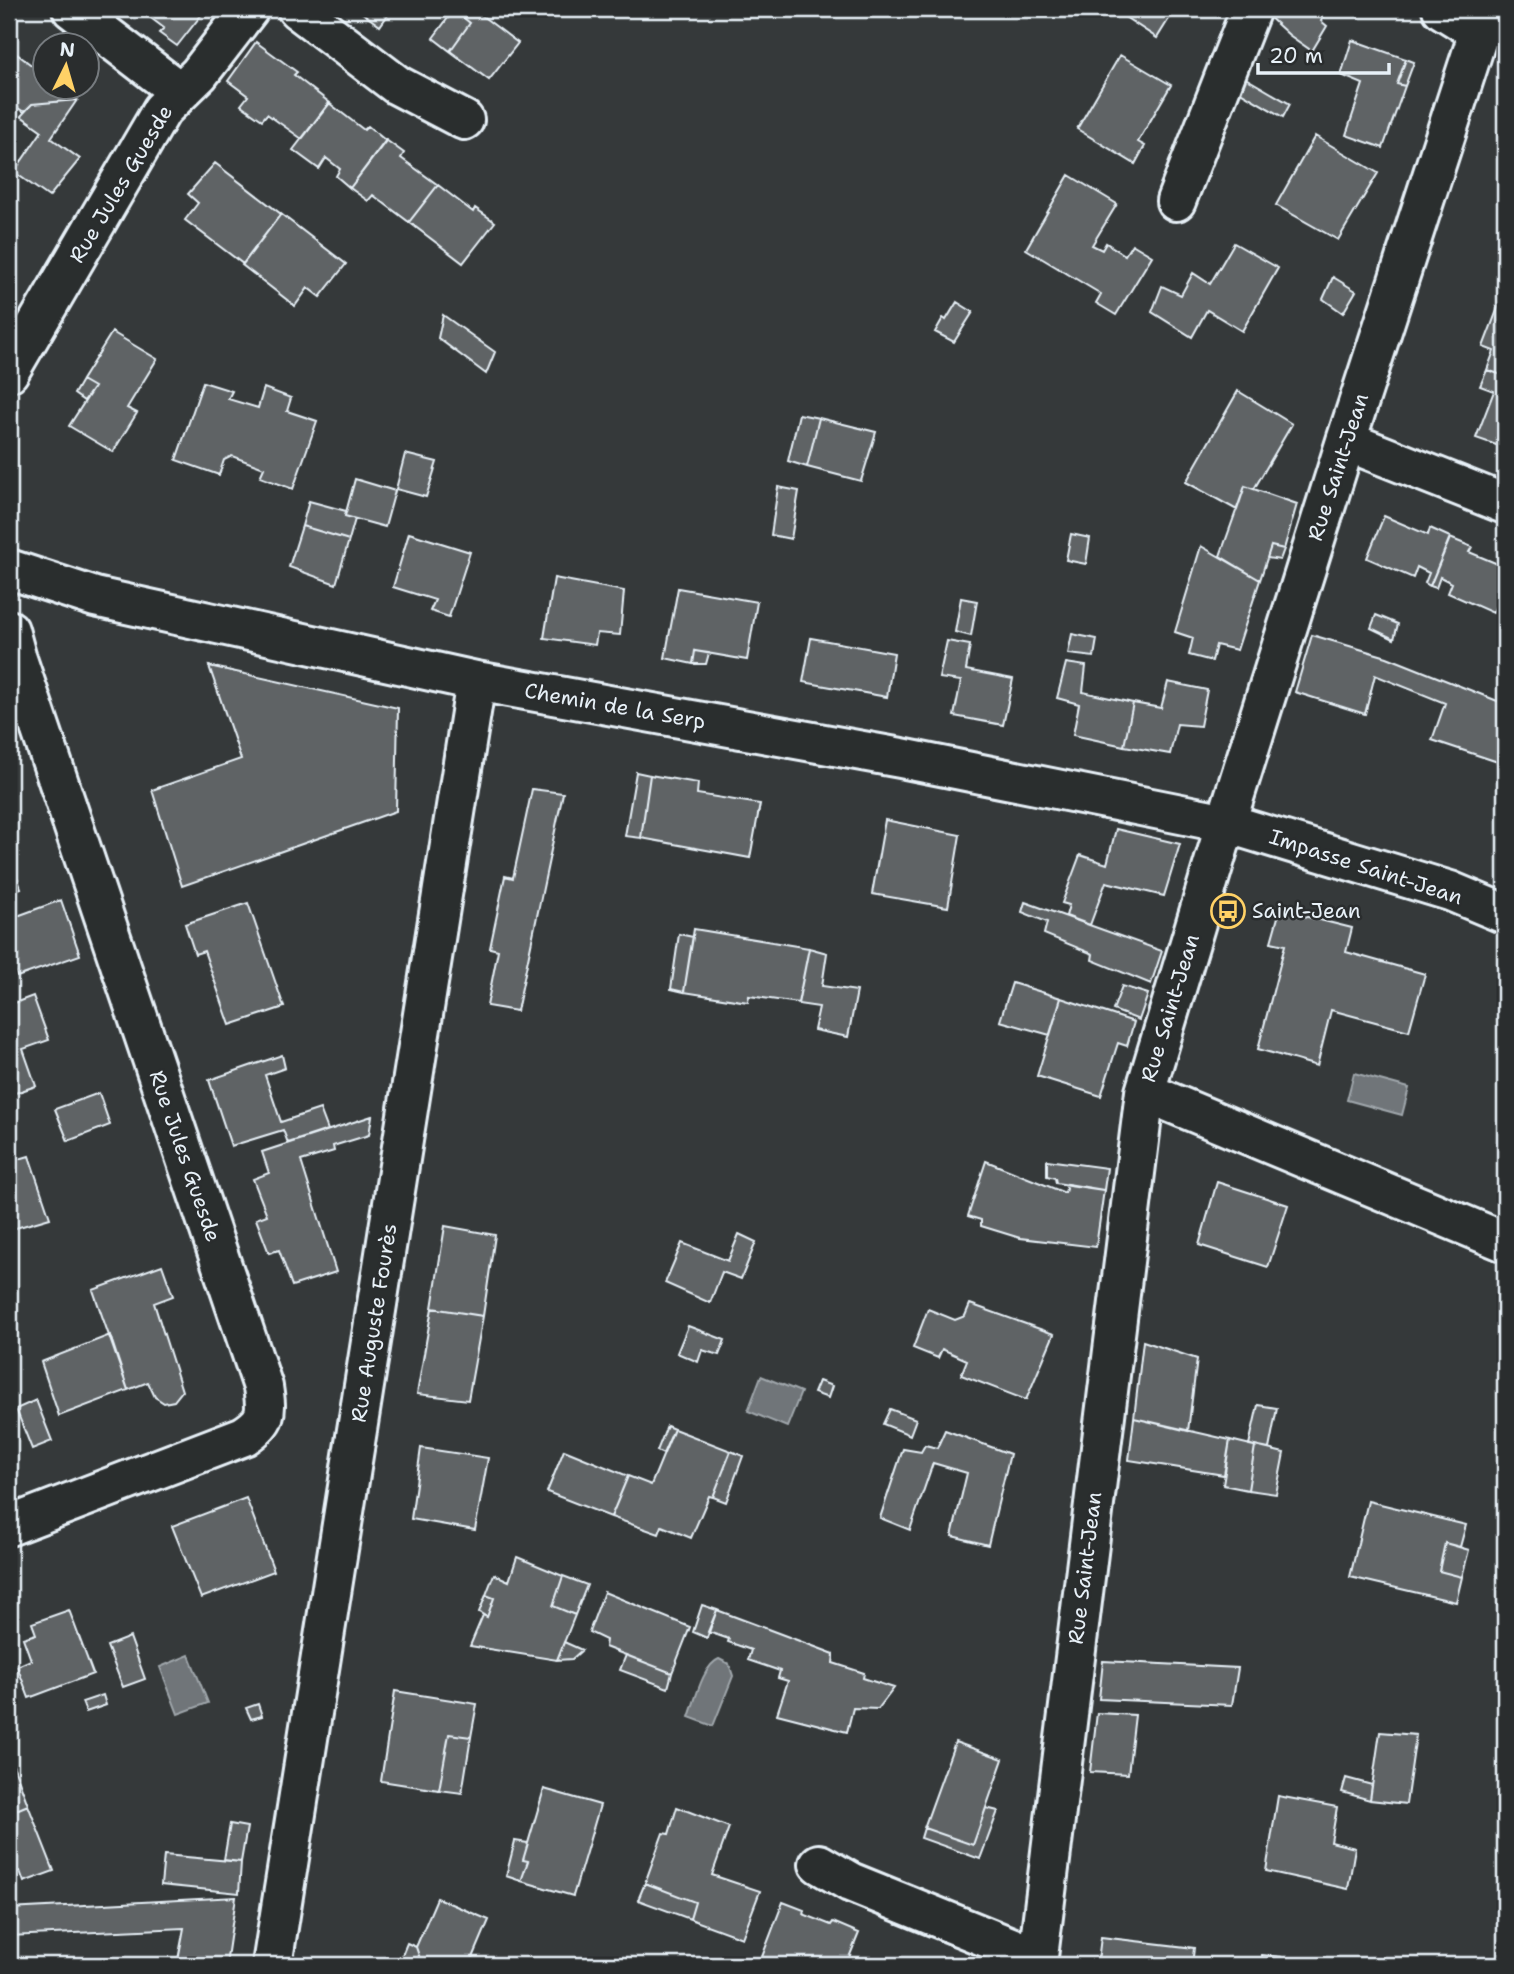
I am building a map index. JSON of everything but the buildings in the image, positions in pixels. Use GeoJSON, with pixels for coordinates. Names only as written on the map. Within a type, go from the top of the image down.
{"type":"FeatureCollection","features":[{"type":"Feature","properties":{"kind":"street"},"geometry":{"type":"LineString","coordinates":[[72,9],[180,92]]}},
{"type":"Feature","properties":{"kind":"street","name":"Rue Jules Guesde"},"geometry":{"type":"LineString","coordinates":[[9,372],[162,110],[199,74],[249,9]]}},
{"type":"Feature","properties":{"kind":"street"},"geometry":{"type":"LineString","coordinates":[[298,9],[397,85],[464,120]]}},
{"type":"Feature","properties":{"kind":"street"},"geometry":{"type":"LineString","coordinates":[[1176,201],[1251,9]]}},
{"type":"Feature","properties":{"kind":"street"},"geometry":{"type":"LineString","coordinates":[[1442,9],[1486,21]]}},
{"type":"Feature","properties":{"kind":"street","name":"Rue Saint-Jean"},"geometry":{"type":"LineString","coordinates":[[1038,1962],[1145,1092],[1346,441],[1486,21]]}},
{"type":"Feature","properties":{"kind":"street"},"geometry":{"type":"LineString","coordinates":[[1346,441],[1505,504]]}},
{"type":"Feature","properties":{"kind":"street","name":"Chemin de la Serp"},"geometry":{"type":"LineString","coordinates":[[11,580],[476,681],[901,758],[1226,823]]}},
{"type":"Feature","properties":{"kind":"street","name":"Rue Jules Guesde"},"geometry":{"type":"LineString","coordinates":[[9,630],[263,1387],[266,1408],[259,1426],[244,1436],[9,1526]]}},
{"type":"Feature","properties":{"kind":"street","name":"Rue Auguste Fourès"},"geometry":{"type":"LineString","coordinates":[[272,1965],[476,681]]}},
{"type":"Feature","properties":{"kind":"street","name":"Impasse Saint-Jean"},"geometry":{"type":"LineString","coordinates":[[1226,823],[1450,891],[1505,914]]}},
{"type":"Feature","properties":{"kind":"street"},"geometry":{"type":"LineString","coordinates":[[1145,1092],[1505,1242]]}},
{"type":"Feature","properties":{"kind":"street"},"geometry":{"type":"LineString","coordinates":[[819,1864],[850,1882],[1038,1962]]}},
{"type":"Feature","properties":{"kind":"shaded area"},"geometry":{"type":"Polygon","coordinates":[[[1354,1073],[1409,1088],[1402,1115],[1347,1100],[1354,1073]]]}},
{"type":"Feature","properties":{"kind":"shaded area"},"geometry":{"type":"Polygon","coordinates":[[[761,1376],[801,1392],[787,1427],[748,1411],[761,1376]]]}},
{"type":"Feature","properties":{"kind":"shaded area"},"geometry":{"type":"Polygon","coordinates":[[[189,1655],[208,1703],[178,1714],[160,1667],[189,1655]]]}},
{"type":"Feature","properties":{"kind":"shaded area"},"geometry":{"type":"Polygon","coordinates":[[[719,1659],[729,1664],[733,1676],[713,1726],[689,1717],[708,1668],[719,1659]]]}},
{"type":"Feature","properties":{"kind":"place","name":"Saint-Jean"},"geometry":{"type":"Point","coordinates":[1228,911]}}]}
